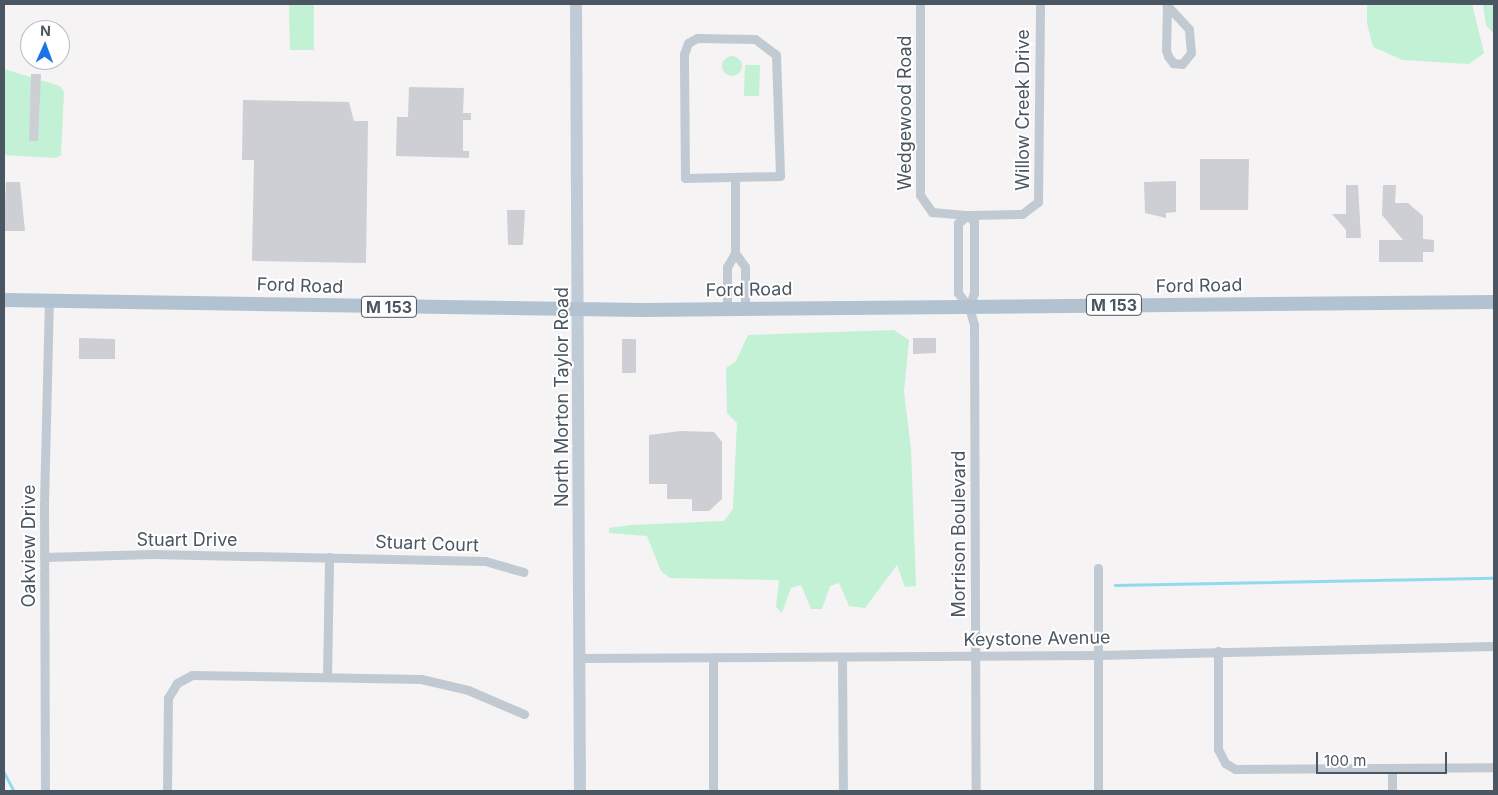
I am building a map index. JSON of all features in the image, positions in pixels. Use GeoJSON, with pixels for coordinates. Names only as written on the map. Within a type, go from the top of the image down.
{"type":"FeatureCollection","features":[{"type":"Feature","properties":{"kind":"main road","name":"Ford Road"},"geometry":{"type":"LineString","coordinates":[[4,300],[580,310],[1494,302]]}},
{"type":"Feature","properties":{"kind":"street","name":"North Morton Taylor Road"},"geometry":{"type":"LineString","coordinates":[[576,4],[580,310],[580,791]]}},
{"type":"Feature","properties":{"kind":"street","name":"Wedgewood Road"},"geometry":{"type":"LineString","coordinates":[[920,4],[920,195],[932,212],[968,215]]}},
{"type":"Feature","properties":{"kind":"street","name":"Willow Creek Drive"},"geometry":{"type":"LineString","coordinates":[[968,215],[1022,214],[1038,202],[1040,4]]}},
{"type":"Feature","properties":{"kind":"street"},"geometry":{"type":"LineString","coordinates":[[1167,4],[1190,29],[1191,53],[1182,64],[1173,63],[1168,56],[1167,4]]}},
{"type":"Feature","properties":{"kind":"street"},"geometry":{"type":"LineString","coordinates":[[693,39],[756,39],[776,55],[779,63],[780,176],[735,179],[685,178],[684,54],[693,39]]}},
{"type":"Feature","properties":{"kind":"street"},"geometry":{"type":"LineString","coordinates":[[727,309],[727,267],[735,253],[735,179]]}},
{"type":"Feature","properties":{"kind":"street"},"geometry":{"type":"LineString","coordinates":[[968,215],[974,222],[974,293],[969,307],[958,293],[958,223],[968,215]]}},
{"type":"Feature","properties":{"kind":"street"},"geometry":{"type":"LineString","coordinates":[[735,253],[745,267],[745,309]]}},
{"type":"Feature","properties":{"kind":"street","name":"Oakview Drive"},"geometry":{"type":"LineString","coordinates":[[45,791],[44,557],[49,301]]}},
{"type":"Feature","properties":{"kind":"street","name":"Morrison Boulevard"},"geometry":{"type":"LineString","coordinates":[[969,307],[974,325],[976,791]]}},
{"type":"Feature","properties":{"kind":"street","name":"Stuart Drive"},"geometry":{"type":"LineString","coordinates":[[44,557],[153,554],[329,558]]}},
{"type":"Feature","properties":{"kind":"street"},"geometry":{"type":"LineString","coordinates":[[327,677],[329,558]]}},
{"type":"Feature","properties":{"kind":"street","name":"Stuart Court"},"geometry":{"type":"LineString","coordinates":[[329,558],[485,561],[523,572]]}},
{"type":"Feature","properties":{"kind":"street"},"geometry":{"type":"LineString","coordinates":[[1098,568],[1098,791]]}},
{"type":"Feature","properties":{"kind":"street","name":"Keystone Avenue"},"geometry":{"type":"LineString","coordinates":[[580,658],[1098,655],[1494,646]]}},
{"type":"Feature","properties":{"kind":"street"},"geometry":{"type":"LineString","coordinates":[[1218,651],[1218,749],[1225,763],[1240,770],[1494,767]]}},
{"type":"Feature","properties":{"kind":"street"},"geometry":{"type":"LineString","coordinates":[[842,657],[842,791]]}},
{"type":"Feature","properties":{"kind":"street"},"geometry":{"type":"LineString","coordinates":[[713,658],[713,791]]}},
{"type":"Feature","properties":{"kind":"street"},"geometry":{"type":"LineString","coordinates":[[167,791],[168,704],[175,685],[187,677],[199,675],[327,677],[438,681],[468,690],[524,714]]}},
{"type":"Feature","properties":{"kind":"street"},"geometry":{"type":"LineString","coordinates":[[1392,768],[1392,791]]}},
{"type":"Feature","properties":{"kind":"green space"},"geometry":{"type":"Polygon","coordinates":[[[289,4],[314,4],[314,50],[290,50],[289,4]]]}},
{"type":"Feature","properties":{"kind":"green space"},"geometry":{"type":"Polygon","coordinates":[[[1367,4],[1472,4],[1484,53],[1469,64],[1403,60],[1373,47],[1367,23],[1367,4]]]}},
{"type":"Feature","properties":{"kind":"green space"},"geometry":{"type":"Polygon","coordinates":[[[1483,4],[1494,4],[1494,34],[1486,25],[1483,4]]]}},
{"type":"Feature","properties":{"kind":"green space"},"geometry":{"type":"Polygon","coordinates":[[[728,56],[736,56],[742,62],[742,70],[736,76],[728,76],[722,70],[722,62],[728,56]]]}},
{"type":"Feature","properties":{"kind":"green space"},"geometry":{"type":"Polygon","coordinates":[[[745,65],[760,65],[759,96],[744,96],[745,65]]]}},
{"type":"Feature","properties":{"kind":"green space"},"geometry":{"type":"Polygon","coordinates":[[[4,69],[60,86],[64,92],[61,155],[56,158],[4,155],[4,69]]]}},
{"type":"Feature","properties":{"kind":"green space"},"geometry":{"type":"Polygon","coordinates":[[[894,330],[909,340],[904,392],[911,449],[916,586],[905,587],[897,565],[865,608],[849,606],[839,583],[830,586],[822,609],[811,609],[801,585],[791,588],[782,613],[776,607],[779,580],[670,578],[661,571],[647,536],[609,533],[609,528],[631,525],[724,521],[733,509],[737,423],[727,413],[726,368],[736,361],[748,335],[894,330]]]}},
{"type":"Feature","properties":{"kind":"building"},"geometry":{"type":"Polygon","coordinates":[[[31,74],[41,74],[38,141],[29,141],[31,74]]]}},
{"type":"Feature","properties":{"kind":"building"},"geometry":{"type":"Polygon","coordinates":[[[409,87],[464,88],[463,113],[471,113],[471,120],[463,120],[463,151],[469,151],[469,158],[396,156],[397,117],[408,117],[409,87]]]}},
{"type":"Feature","properties":{"kind":"building"},"geometry":{"type":"Polygon","coordinates":[[[243,100],[349,102],[354,121],[368,121],[366,263],[252,261],[254,160],[242,160],[243,100]]]}},
{"type":"Feature","properties":{"kind":"building"},"geometry":{"type":"Polygon","coordinates":[[[1200,159],[1249,159],[1248,210],[1200,210],[1200,159]]]}},
{"type":"Feature","properties":{"kind":"building"},"geometry":{"type":"Polygon","coordinates":[[[1176,181],[1176,212],[1166,213],[1166,218],[1145,213],[1144,182],[1176,181]]]}},
{"type":"Feature","properties":{"kind":"building"},"geometry":{"type":"Polygon","coordinates":[[[6,182],[20,182],[25,231],[4,231],[6,182]]]}},
{"type":"Feature","properties":{"kind":"building"},"geometry":{"type":"Polygon","coordinates":[[[1346,185],[1358,185],[1361,238],[1346,238],[1346,230],[1332,214],[1346,214],[1346,185]]]}},
{"type":"Feature","properties":{"kind":"building"},"geometry":{"type":"Polygon","coordinates":[[[1383,185],[1396,185],[1395,203],[1408,203],[1423,216],[1423,239],[1434,240],[1434,252],[1423,252],[1423,262],[1379,262],[1379,240],[1403,240],[1382,215],[1383,185]]]}},
{"type":"Feature","properties":{"kind":"building"},"geometry":{"type":"Polygon","coordinates":[[[507,210],[525,210],[523,245],[508,245],[507,210]]]}},
{"type":"Feature","properties":{"kind":"building"},"geometry":{"type":"Polygon","coordinates":[[[79,338],[115,339],[115,359],[79,359],[79,338]]]}},
{"type":"Feature","properties":{"kind":"building"},"geometry":{"type":"Polygon","coordinates":[[[913,338],[936,338],[936,353],[913,354],[913,338]]]}},
{"type":"Feature","properties":{"kind":"building"},"geometry":{"type":"Polygon","coordinates":[[[622,339],[636,339],[636,373],[622,373],[622,339]]]}},
{"type":"Feature","properties":{"kind":"building"},"geometry":{"type":"Polygon","coordinates":[[[681,431],[714,432],[722,442],[722,499],[709,511],[692,511],[692,499],[667,499],[667,484],[649,484],[649,435],[681,431]]]}},
{"type":"Feature","properties":{"kind":"waterway"},"geometry":{"type":"LineString","coordinates":[[1115,585],[1494,578]]}},
{"type":"Feature","properties":{"kind":"waterway"},"geometry":{"type":"LineString","coordinates":[[4,772],[14,791]]}}]}
